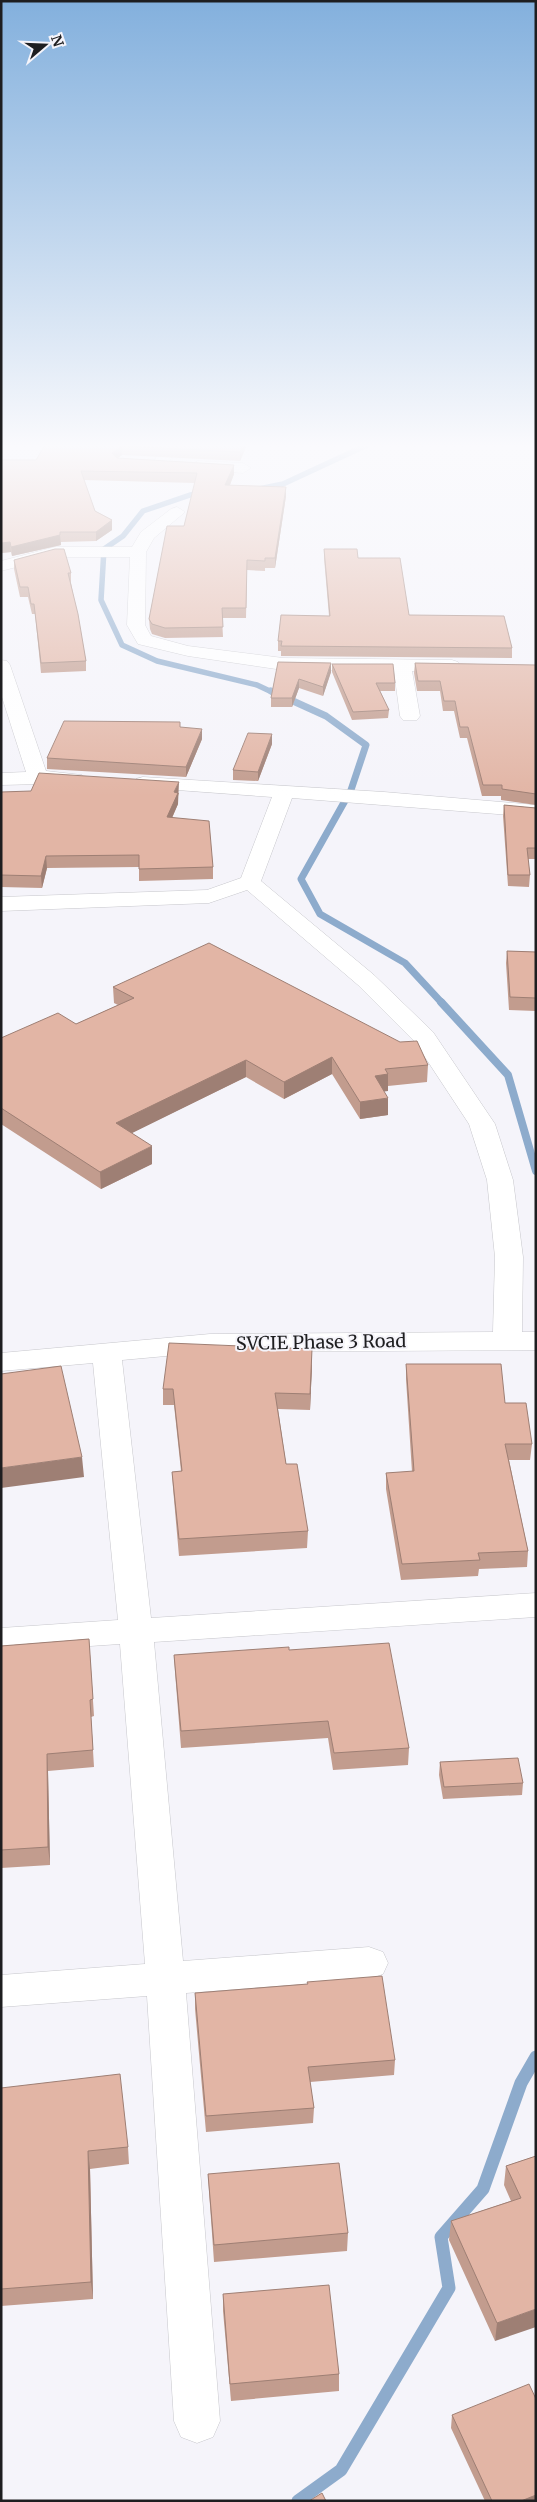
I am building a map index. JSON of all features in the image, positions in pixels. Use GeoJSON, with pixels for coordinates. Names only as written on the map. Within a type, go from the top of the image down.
{"type":"FeatureCollection","features":[{"type":"Feature","properties":{"kind":"street"},"geometry":{"type":"LineString","coordinates":[[1,566],[15,562]]}},
{"type":"Feature","properties":{"kind":"street"},"geometry":{"type":"LineString","coordinates":[[138,562],[136,625],[144,640],[188,651],[283,664],[469,666]]}},
{"type":"Feature","properties":{"kind":"street"},"geometry":{"type":"LineString","coordinates":[[1,665],[38,777]]}},
{"type":"Feature","properties":{"kind":"street"},"geometry":{"type":"LineString","coordinates":[[402,666],[410,716]]}},
{"type":"Feature","properties":{"kind":"street"},"geometry":{"type":"LineString","coordinates":[[1,779],[38,777],[97,780]]}},
{"type":"Feature","properties":{"kind":"street"},"geometry":{"type":"LineString","coordinates":[[126,782],[384,798],[536,811]]}},
{"type":"Feature","properties":{"kind":"street"},"geometry":{"type":"LineString","coordinates":[[250,882],[285,791]]}},
{"type":"Feature","properties":{"kind":"street"},"geometry":{"type":"LineString","coordinates":[[1,904],[209,896],[250,882]]}},
{"type":"Feature","properties":{"kind":"street"},"geometry":{"type":"LineString","coordinates":[[250,882],[366,980],[424,1037],[482,1124],[502,1190],[509,1257],[507,1341]]}},
{"type":"Feature","properties":{"kind":"street","name":"SVCIE Phase 3 Road"},"geometry":{"type":"LineString","coordinates":[[1,1362],[210,1343],[364,1340],[536,1341]]}},
{"type":"Feature","properties":{"kind":"street"},"geometry":{"type":"LineString","coordinates":[[107,1352],[136,1631],[166,1977],[197,2421]]}},
{"type":"Feature","properties":{"kind":"street"},"geometry":{"type":"LineString","coordinates":[[1,1640],[536,1605]]}},
{"type":"Feature","properties":{"kind":"street"},"geometry":{"type":"LineString","coordinates":[[1,1991],[166,1977],[369,1964]]}},
{"type":"Feature","properties":{"kind":"building"},"geometry":{"type":"Polygon","coordinates":[[[14,562],[68,562],[71,573],[68,573],[78,614],[86,661],[41,663],[34,604],[31,604],[28,587],[20,587],[14,562]]]}},
{"type":"Feature","properties":{"kind":"building"},"geometry":{"type":"Polygon","coordinates":[[[160,562],[247,562],[246,608],[222,608],[223,627],[165,628],[152,624],[149,619],[160,562]]]}},
{"type":"Feature","properties":{"kind":"building"},"geometry":{"type":"Polygon","coordinates":[[[325,562],[401,562],[409,615],[504,616],[512,648],[281,646],[282,641],[278,641],[281,615],[330,616],[325,562]]]}},
{"type":"Feature","properties":{"kind":"building"},"geometry":{"type":"Polygon","coordinates":[[[278,662],[331,663],[323,687],[299,679],[292,698],[271,698],[278,662]]]}},
{"type":"Feature","properties":{"kind":"building"},"geometry":{"type":"Polygon","coordinates":[[[415,663],[536,665],[536,794],[502,789],[502,785],[483,785],[468,727],[460,727],[455,701],[444,701],[440,681],[418,681],[415,663]]]}},
{"type":"Feature","properties":{"kind":"building"},"geometry":{"type":"Polygon","coordinates":[[[332,664],[393,664],[395,683],[376,683],[389,710],[353,712],[332,664]]]}},
{"type":"Feature","properties":{"kind":"building"},"geometry":{"type":"Polygon","coordinates":[[[64,721],[180,722],[180,727],[202,729],[186,767],[47,758],[64,721]]]}},
{"type":"Feature","properties":{"kind":"building"},"geometry":{"type":"Polygon","coordinates":[[[248,733],[272,734],[258,772],[233,770],[248,733]]]}},
{"type":"Feature","properties":{"kind":"building"},"geometry":{"type":"Polygon","coordinates":[[[39,773],[179,782],[174,792],[178,793],[167,817],[209,821],[213,867],[139,869],[139,855],[46,856],[41,876],[1,875],[1,792],[31,791],[39,773]]]}},
{"type":"Feature","properties":{"kind":"building"},"geometry":{"type":"Polygon","coordinates":[[[504,805],[536,808],[536,848],[527,848],[530,875],[508,875],[504,805]]]}},
{"type":"Feature","properties":{"kind":"building"},"geometry":{"type":"Polygon","coordinates":[[[209,943],[400,1042],[417,1041],[428,1065],[385,1069],[388,1074],[375,1076],[388,1098],[360,1102],[332,1057],[284,1082],[246,1060],[116,1123],[152,1146],[100,1172],[1,1108],[1,1038],[58,1013],[76,1024],[134,998],[113,987],[209,943]]]}},
{"type":"Feature","properties":{"kind":"building"},"geometry":{"type":"Polygon","coordinates":[[[507,951],[536,952],[536,998],[510,997],[507,951]]]}},
{"type":"Feature","properties":{"kind":"building"},"geometry":{"type":"Polygon","coordinates":[[[169,1343],[312,1349],[310,1394],[275,1393],[286,1464],[297,1464],[308,1531],[179,1539],[172,1472],[182,1471],[173,1389],[163,1389],[169,1343]]]}},
{"type":"Feature","properties":{"kind":"building"},"geometry":{"type":"Polygon","coordinates":[[[406,1364],[501,1364],[505,1403],[526,1403],[532,1444],[505,1444],[528,1551],[478,1553],[480,1560],[402,1564],[386,1473],[414,1471],[406,1364]]]}},
{"type":"Feature","properties":{"kind":"building"},"geometry":{"type":"Polygon","coordinates":[[[61,1366],[82,1457],[1,1468],[1,1374],[61,1366]]]}},
{"type":"Feature","properties":{"kind":"building"},"geometry":{"type":"Polygon","coordinates":[[[89,1639],[93,1699],[90,1700],[93,1750],[47,1754],[48,1847],[1,1850],[1,1646],[89,1639]]]}},
{"type":"Feature","properties":{"kind":"building"},"geometry":{"type":"Polygon","coordinates":[[[389,1643],[409,1748],[334,1753],[328,1721],[181,1731],[174,1655],[289,1647],[289,1650],[389,1643]]]}},
{"type":"Feature","properties":{"kind":"building"},"geometry":{"type":"Polygon","coordinates":[[[518,1758],[523,1783],[444,1787],[440,1762],[518,1758]]]}},
{"type":"Feature","properties":{"kind":"building"},"geometry":{"type":"Polygon","coordinates":[[[382,1976],[395,2060],[308,2067],[314,2108],[206,2116],[195,1993],[382,1976]]]}},
{"type":"Feature","properties":{"kind":"building"},"geometry":{"type":"Polygon","coordinates":[[[120,2074],[128,2147],[88,2151],[91,2282],[1,2289],[1,2088],[120,2074]]]}},
{"type":"Feature","properties":{"kind":"building"},"geometry":{"type":"Polygon","coordinates":[[[536,2156],[536,2309],[497,2323],[451,2221],[521,2198],[506,2166],[536,2156]]]}},
{"type":"Feature","properties":{"kind":"building"},"geometry":{"type":"Polygon","coordinates":[[[339,2163],[348,2233],[214,2245],[208,2174],[339,2163]]]}},
{"type":"Feature","properties":{"kind":"building"},"geometry":{"type":"Polygon","coordinates":[[[329,2285],[339,2374],[230,2384],[223,2294],[329,2285]]]}},
{"type":"Feature","properties":{"kind":"building"},"geometry":{"type":"Polygon","coordinates":[[[529,2384],[536,2399],[536,2495],[521,2501],[492,2501],[452,2415],[529,2384]]]}},
{"type":"Feature","properties":{"kind":"building"},"geometry":{"type":"Polygon","coordinates":[[[322,2493],[326,2501],[309,2501],[322,2493]]]}},
{"type":"Feature","properties":{"kind":"waterway"},"geometry":{"type":"LineString","coordinates":[[103,562],[101,600],[122,645],[157,661],[257,685],[274,693]]}},
{"type":"Feature","properties":{"kind":"waterway"},"geometry":{"type":"LineString","coordinates":[[271,691],[326,716],[366,745],[351,790],[301,879],[320,914],[405,963],[442,1003]]}},
{"type":"Feature","properties":{"kind":"waterway"},"geometry":{"type":"LineString","coordinates":[[441,1002],[508,1075],[536,1171]]}},
{"type":"Feature","properties":{"kind":"waterway"},"geometry":{"type":"LineString","coordinates":[[298,2501],[341,2470],[449,2288],[441,2237],[483,2189],[521,2083],[536,2057]]}}]}
